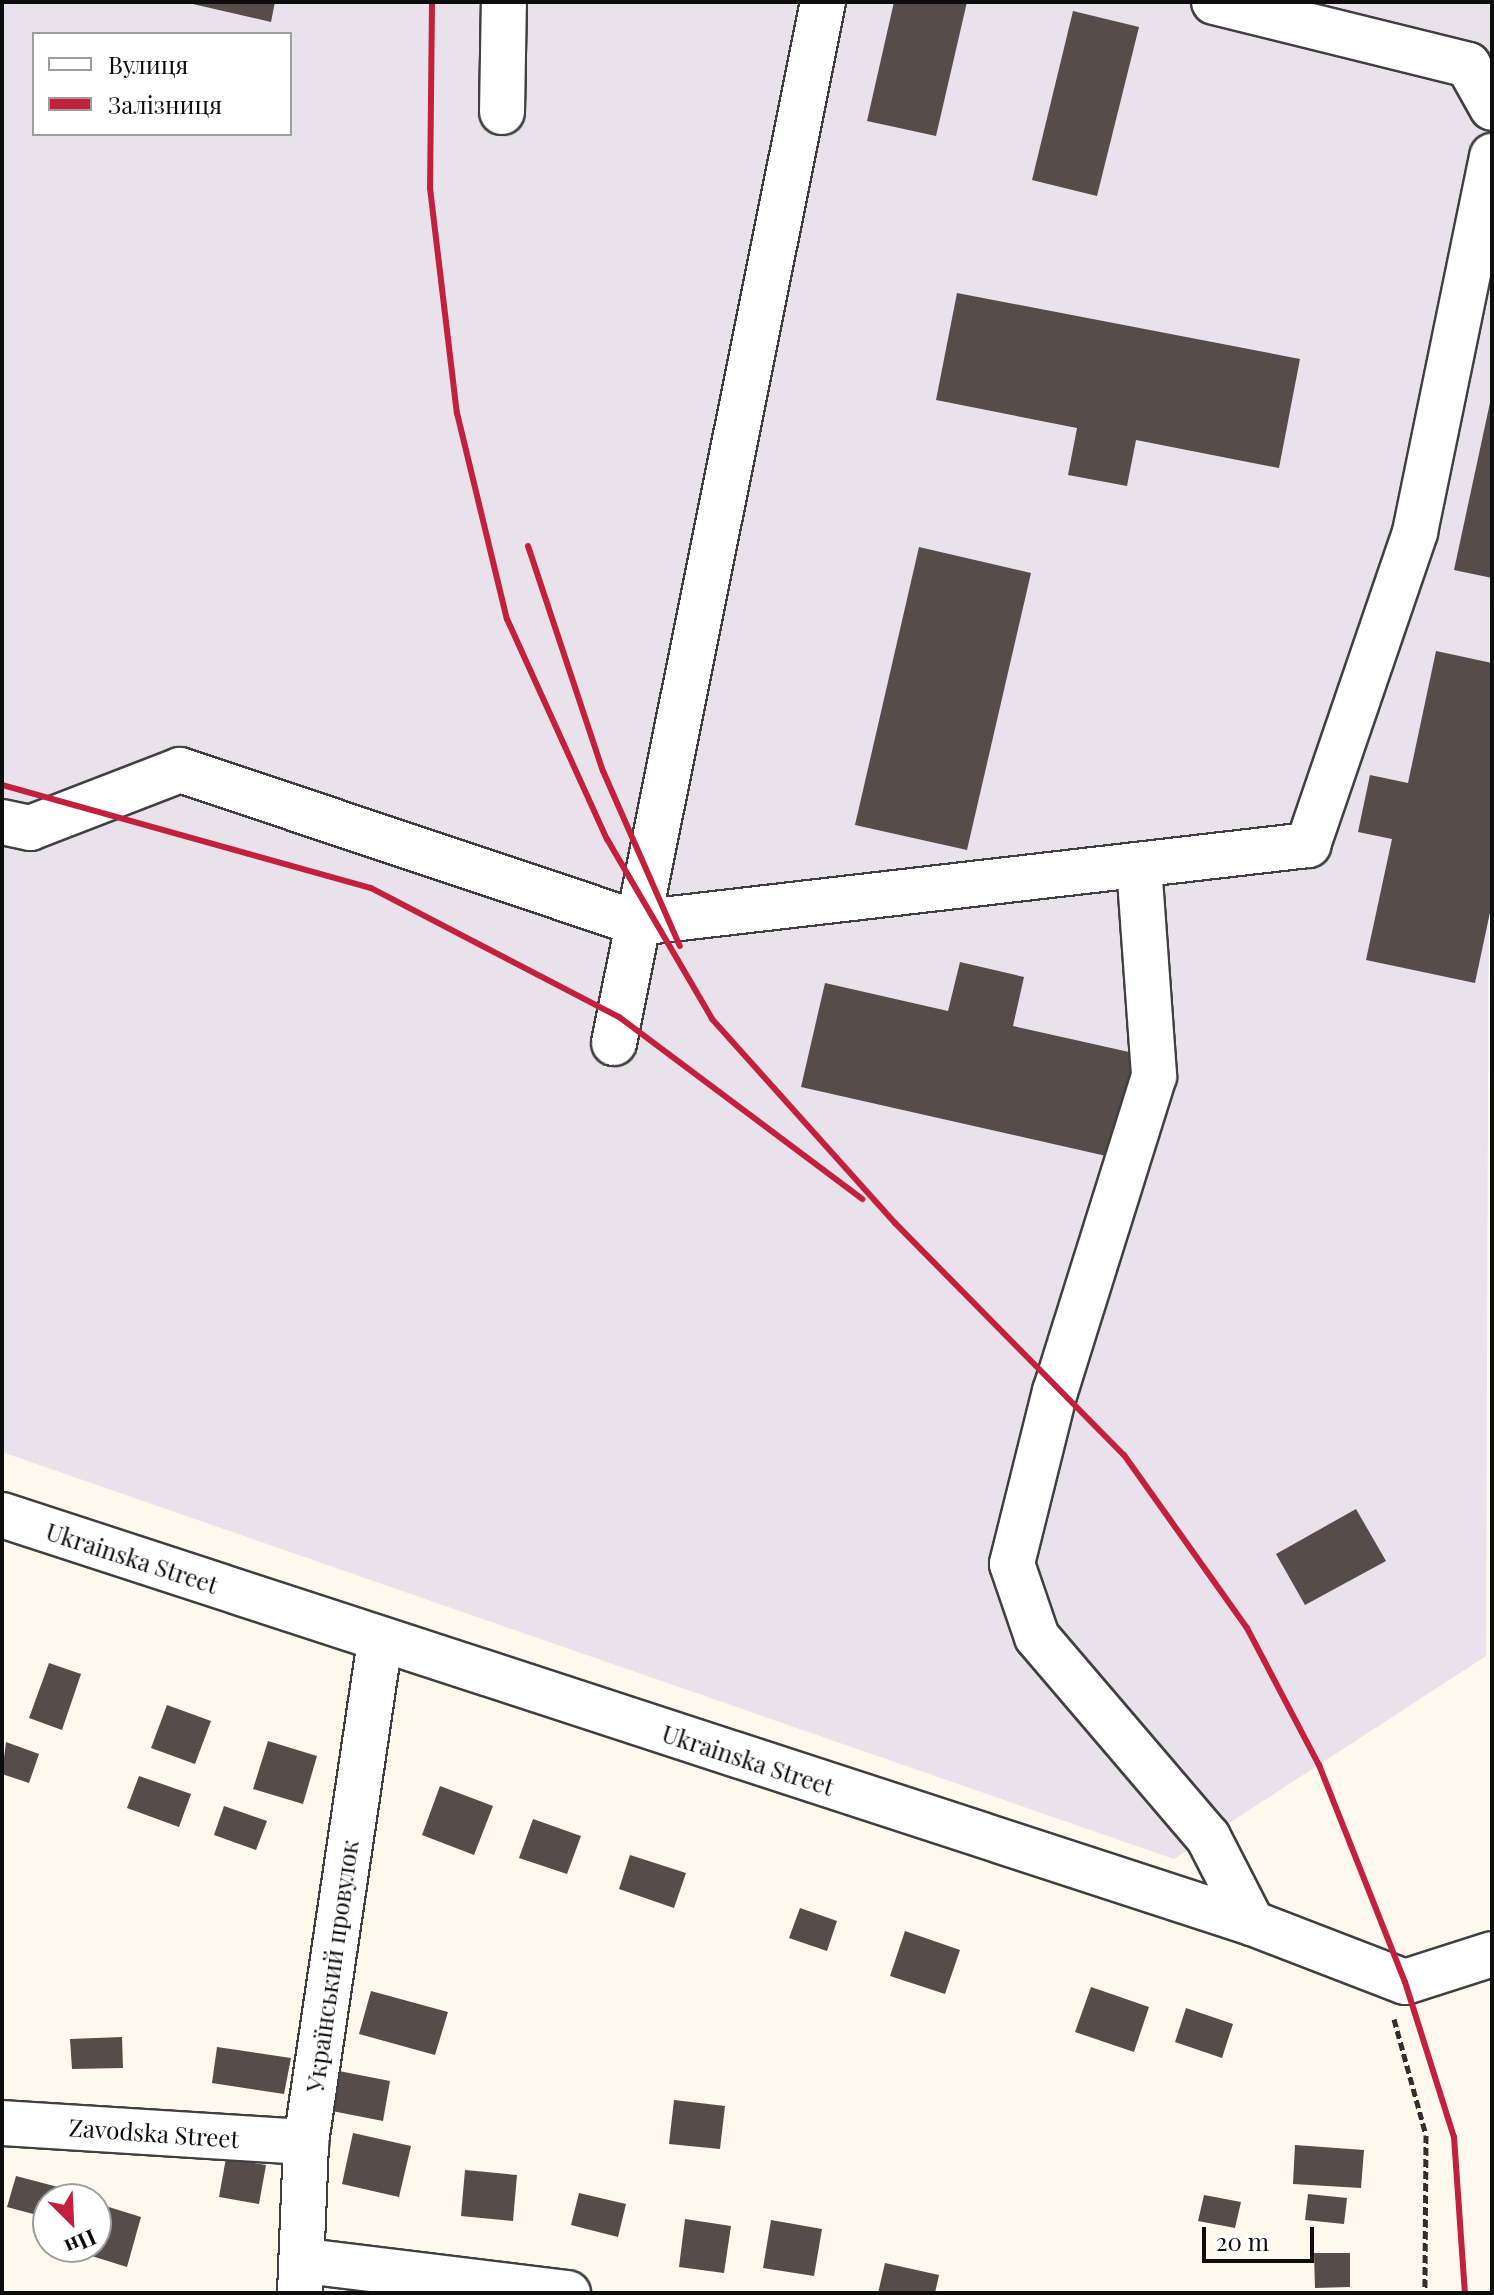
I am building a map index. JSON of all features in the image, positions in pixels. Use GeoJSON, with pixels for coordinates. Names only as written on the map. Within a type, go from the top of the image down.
{"type":"FeatureCollection","features":[{"type":"Feature","properties":{"kind":"street"},"geometry":{"type":"LineString","coordinates":[[502,112],[504,2]]}},
{"type":"Feature","properties":{"kind":"street"},"geometry":{"type":"LineString","coordinates":[[614,1043],[823,2]]}},
{"type":"Feature","properties":{"kind":"street"},"geometry":{"type":"LineString","coordinates":[[1214,2],[1468,65],[1492,108]]}},
{"type":"Feature","properties":{"kind":"street"},"geometry":{"type":"LineString","coordinates":[[2,822],[30,828],[180,770],[637,923],[1308,845],[1415,532],[1492,156]]}},
{"type":"Feature","properties":{"kind":"street"},"geometry":{"type":"LineString","coordinates":[[1139,865],[1154,1076],[1055,1391],[1012,1564],[1037,1637],[1208,1837],[1252,1923]]}},
{"type":"Feature","properties":{"kind":"street","name":"Ukrainska Street"},"geometry":{"type":"LineString","coordinates":[[2,1515],[380,1641],[1252,1923],[1381,1975],[1405,1982],[1492,1954]]}},
{"type":"Feature","properties":{"kind":"street","name":"Український провулок"},"geometry":{"type":"LineString","coordinates":[[303,2277],[306,2142],[380,1641]]}},
{"type":"Feature","properties":{"kind":"street","name":"Zavodska Street"},"geometry":{"type":"LineString","coordinates":[[2,2123],[306,2142]]}},
{"type":"Feature","properties":{"kind":"street"},"geometry":{"type":"LineString","coordinates":[[303,2277],[568,2293]]}},
{"type":"Feature","properties":{"kind":"path"},"geometry":{"type":"LineString","coordinates":[[1381,1975],[1426,2135],[1425,2293]]}},
{"type":"Feature","properties":{"kind":"shaded area"},"geometry":{"type":"Polygon","coordinates":[[[2,2],[1492,2],[1486,1656],[1174,1859],[2,1452],[2,2]]]}},
{"type":"Feature","properties":{"kind":"building"},"geometry":{"type":"Polygon","coordinates":[[[184,2],[275,2],[271,22],[184,2]]]}},
{"type":"Feature","properties":{"kind":"building"},"geometry":{"type":"Polygon","coordinates":[[[894,2],[967,2],[936,136],[867,121],[894,2]]]}},
{"type":"Feature","properties":{"kind":"building"},"geometry":{"type":"Polygon","coordinates":[[[1073,11],[1139,27],[1097,196],[1032,180],[1073,11]]]}},
{"type":"Feature","properties":{"kind":"building"},"geometry":{"type":"Polygon","coordinates":[[[957,293],[1300,359],[1279,468],[1136,440],[1127,486],[1068,475],[1077,428],[936,400],[957,293]]]}},
{"type":"Feature","properties":{"kind":"building"},"geometry":{"type":"Polygon","coordinates":[[[1492,398],[1492,578],[1454,570],[1492,398]]]}},
{"type":"Feature","properties":{"kind":"building"},"geometry":{"type":"Polygon","coordinates":[[[919,547],[1031,573],[967,850],[855,825],[919,547]]]}},
{"type":"Feature","properties":{"kind":"building"},"geometry":{"type":"Polygon","coordinates":[[[1436,651],[1492,663],[1492,903],[1475,983],[1366,960],[1392,839],[1358,832],[1370,775],[1408,783],[1436,651]]]}},
{"type":"Feature","properties":{"kind":"building"},"geometry":{"type":"Polygon","coordinates":[[[960,962],[1024,977],[1013,1026],[1138,1054],[1115,1158],[801,1087],[825,983],[948,1011],[960,962]]]}},
{"type":"Feature","properties":{"kind":"building"},"geometry":{"type":"Polygon","coordinates":[[[1356,1509],[1386,1561],[1305,1605],[1276,1554],[1356,1509]]]}},
{"type":"Feature","properties":{"kind":"building"},"geometry":{"type":"Polygon","coordinates":[[[49,1663],[81,1674],[62,1730],[29,1718],[49,1663]]]}},
{"type":"Feature","properties":{"kind":"building"},"geometry":{"type":"Polygon","coordinates":[[[167,1705],[211,1721],[195,1764],[151,1748],[167,1705]]]}},
{"type":"Feature","properties":{"kind":"building"},"geometry":{"type":"Polygon","coordinates":[[[268,1741],[317,1756],[303,1804],[253,1789],[268,1741]]]}},
{"type":"Feature","properties":{"kind":"building"},"geometry":{"type":"Polygon","coordinates":[[[6,1742],[39,1754],[29,1783],[2,1774],[6,1742]]]}},
{"type":"Feature","properties":{"kind":"building"},"geometry":{"type":"Polygon","coordinates":[[[139,1776],[191,1794],[179,1827],[127,1808],[139,1776]]]}},
{"type":"Feature","properties":{"kind":"building"},"geometry":{"type":"Polygon","coordinates":[[[440,1786],[493,1806],[474,1855],[422,1835],[440,1786]]]}},
{"type":"Feature","properties":{"kind":"building"},"geometry":{"type":"Polygon","coordinates":[[[224,1806],[267,1821],[256,1850],[214,1835],[224,1806]]]}},
{"type":"Feature","properties":{"kind":"building"},"geometry":{"type":"Polygon","coordinates":[[[533,1819],[581,1836],[567,1874],[519,1858],[533,1819]]]}},
{"type":"Feature","properties":{"kind":"building"},"geometry":{"type":"Polygon","coordinates":[[[630,1855],[686,1873],[674,1908],[619,1889],[630,1855]]]}},
{"type":"Feature","properties":{"kind":"building"},"geometry":{"type":"Polygon","coordinates":[[[800,1908],[837,1921],[827,1951],[789,1938],[800,1908]]]}},
{"type":"Feature","properties":{"kind":"building"},"geometry":{"type":"Polygon","coordinates":[[[905,1931],[960,1950],[945,1994],[890,1976],[905,1931]]]}},
{"type":"Feature","properties":{"kind":"building"},"geometry":{"type":"Polygon","coordinates":[[[1091,1987],[1149,2007],[1134,2052],[1075,2032],[1091,1987]]]}},
{"type":"Feature","properties":{"kind":"building"},"geometry":{"type":"Polygon","coordinates":[[[371,1991],[448,2012],[435,2055],[359,2034],[371,1991]]]}},
{"type":"Feature","properties":{"kind":"building"},"geometry":{"type":"Polygon","coordinates":[[[1186,2008],[1233,2024],[1222,2058],[1175,2042],[1186,2008]]]}},
{"type":"Feature","properties":{"kind":"building"},"geometry":{"type":"Polygon","coordinates":[[[122,2037],[123,2068],[72,2069],[70,2039],[122,2037]]]}},
{"type":"Feature","properties":{"kind":"building"},"geometry":{"type":"Polygon","coordinates":[[[217,2047],[291,2058],[284,2094],[212,2083],[217,2047]]]}},
{"type":"Feature","properties":{"kind":"building"},"geometry":{"type":"Polygon","coordinates":[[[339,2071],[390,2081],[383,2121],[332,2111],[339,2071]]]}},
{"type":"Feature","properties":{"kind":"building"},"geometry":{"type":"Polygon","coordinates":[[[674,2100],[725,2106],[720,2149],[669,2144],[674,2100]]]}},
{"type":"Feature","properties":{"kind":"building"},"geometry":{"type":"Polygon","coordinates":[[[353,2133],[411,2146],[399,2197],[342,2184],[353,2133]]]}},
{"type":"Feature","properties":{"kind":"building"},"geometry":{"type":"Polygon","coordinates":[[[1295,2145],[1364,2150],[1361,2188],[1293,2184],[1295,2145]]]}},
{"type":"Feature","properties":{"kind":"building"},"geometry":{"type":"Polygon","coordinates":[[[226,2158],[266,2165],[259,2204],[219,2197],[226,2158]]]}},
{"type":"Feature","properties":{"kind":"building"},"geometry":{"type":"Polygon","coordinates":[[[465,2170],[517,2175],[513,2221],[461,2216],[465,2170]]]}},
{"type":"Feature","properties":{"kind":"building"},"geometry":{"type":"Polygon","coordinates":[[[16,2176],[43,2183],[32,2183],[32,2214],[7,2207],[16,2176]]]}},
{"type":"Feature","properties":{"kind":"building"},"geometry":{"type":"Polygon","coordinates":[[[579,2193],[626,2204],[618,2237],[571,2225],[579,2193]]]}},
{"type":"Feature","properties":{"kind":"building"},"geometry":{"type":"Polygon","coordinates":[[[1308,2194],[1347,2198],[1344,2224],[1305,2220],[1308,2194]]]}},
{"type":"Feature","properties":{"kind":"building"},"geometry":{"type":"Polygon","coordinates":[[[1204,2195],[1241,2202],[1235,2228],[1198,2221],[1204,2195]]]}},
{"type":"Feature","properties":{"kind":"building"},"geometry":{"type":"Polygon","coordinates":[[[112,2208],[141,2217],[127,2267],[112,2262],[112,2208]]]}},
{"type":"Feature","properties":{"kind":"building"},"geometry":{"type":"Polygon","coordinates":[[[685,2219],[731,2226],[724,2273],[679,2267],[685,2219]]]}},
{"type":"Feature","properties":{"kind":"building"},"geometry":{"type":"Polygon","coordinates":[[[771,2220],[822,2229],[814,2276],[763,2268],[771,2220]]]}},
{"type":"Feature","properties":{"kind":"building"},"geometry":{"type":"Polygon","coordinates":[[[1314,2253],[1350,2253],[1350,2287],[1315,2288],[1314,2253]]]}},
{"type":"Feature","properties":{"kind":"building"},"geometry":{"type":"Polygon","coordinates":[[[885,2263],[939,2275],[935,2293],[878,2293],[885,2263]]]}},
{"type":"Feature","properties":{"kind":"railway"},"geometry":{"type":"LineString","coordinates":[[432,2],[430,188],[457,413],[507,619],[607,839],[712,1019],[895,1223],[1124,1455],[1247,1628],[1319,1765],[1405,1982],[1454,2137],[1465,2293]]}},
{"type":"Feature","properties":{"kind":"railway"},"geometry":{"type":"LineString","coordinates":[[528,546],[603,771],[680,946]]}},
{"type":"Feature","properties":{"kind":"railway"},"geometry":{"type":"LineString","coordinates":[[2,785],[371,888],[619,1017],[862,1199]]}}]}
